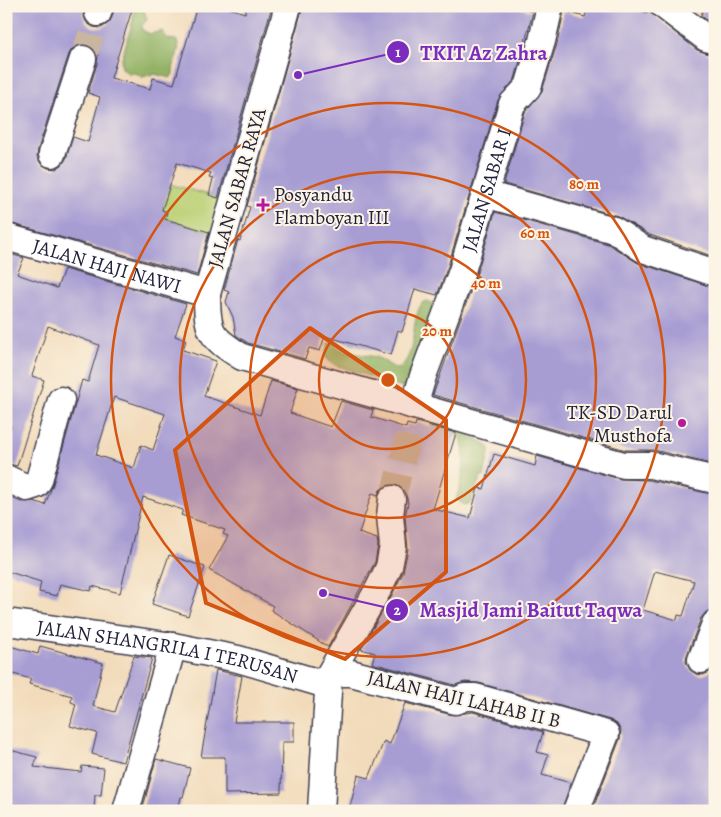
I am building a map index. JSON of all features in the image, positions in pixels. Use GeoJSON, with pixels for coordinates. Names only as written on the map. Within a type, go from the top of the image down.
{"type":"FeatureCollection","features":[{"type":"Feature","properties":{"kind":"street","name":"JALAN SABAR RAYA"},"geometry":{"type":"LineString","coordinates":[[288,6],[207,294],[207,319],[214,336],[225,347],[242,357],[415,413]]}},
{"type":"Feature","properties":{"kind":"street","name":"JALAN SABAR I"},"geometry":{"type":"LineString","coordinates":[[415,413],[423,376],[462,271],[512,104],[528,87],[550,6]]}},
{"type":"Feature","properties":{"kind":"street"},"geometry":{"type":"LineString","coordinates":[[664,6],[693,16],[706,38],[715,41]]}},
{"type":"Feature","properties":{"kind":"street"},"geometry":{"type":"LineString","coordinates":[[52,154],[83,59]]}},
{"type":"Feature","properties":{"kind":"street"},"geometry":{"type":"LineString","coordinates":[[485,194],[614,230],[643,249],[715,273]]}},
{"type":"Feature","properties":{"kind":"street","name":"JALAN HAJI NAWI"},"geometry":{"type":"LineString","coordinates":[[6,237],[207,294]]}},
{"type":"Feature","properties":{"kind":"street"},"geometry":{"type":"LineString","coordinates":[[6,478],[27,488],[36,485],[61,400]]}},
{"type":"Feature","properties":{"kind":"street"},"geometry":{"type":"LineString","coordinates":[[415,413],[624,465],[651,465],[715,480]]}},
{"type":"Feature","properties":{"kind":"street"},"geometry":{"type":"LineString","coordinates":[[320,811],[328,680],[389,567],[393,546],[390,516],[392,499]]}},
{"type":"Feature","properties":{"kind":"street","name":"JALAN SHANGRILA I TERUSAN"},"geometry":{"type":"LineString","coordinates":[[6,624],[14,623],[174,646],[328,680]]}},
{"type":"Feature","properties":{"kind":"street"},"geometry":{"type":"LineString","coordinates":[[701,660],[715,624]]}},
{"type":"Feature","properties":{"kind":"street"},"geometry":{"type":"LineString","coordinates":[[126,811],[174,646]]}},
{"type":"Feature","properties":{"kind":"street","name":"JALAN HAJI LAHAB II B"},"geometry":{"type":"LineString","coordinates":[[328,680],[337,673],[351,673],[456,701],[465,697],[475,697],[606,734],[576,811]]}},
{"type":"Feature","properties":{"kind":"highlighted area"},"geometry":{"type":"Polygon","coordinates":[[[310,328],[446,420],[446,572],[345,659],[206,603],[175,450],[310,328]]]}},
{"type":"Feature","properties":{"kind":"green space"},"geometry":{"type":"Polygon","coordinates":[[[137,6],[143,7],[147,20],[142,25],[142,30],[150,34],[162,31],[168,39],[176,40],[178,43],[173,74],[170,78],[155,74],[142,77],[136,73],[128,73],[122,68],[121,61],[133,20],[134,9],[137,6]]]}},
{"type":"Feature","properties":{"kind":"green space"},"geometry":{"type":"Polygon","coordinates":[[[169,184],[223,199],[214,233],[165,219],[167,212],[162,210],[169,184]]]}},
{"type":"Feature","properties":{"kind":"green space"},"geometry":{"type":"Polygon","coordinates":[[[427,301],[436,306],[406,388],[338,366],[325,357],[329,343],[333,343],[343,350],[378,358],[399,369],[405,362],[412,346],[418,311],[422,303],[427,301]]]}},
{"type":"Feature","properties":{"kind":"green space"},"geometry":{"type":"Polygon","coordinates":[[[431,422],[462,431],[490,448],[484,477],[481,476],[470,503],[464,505],[456,499],[463,469],[464,454],[461,437],[433,427],[431,422]]]}},
{"type":"Feature","properties":{"kind":"building"},"geometry":{"type":"Polygon","coordinates":[[[6,6],[84,6],[83,16],[87,23],[93,27],[101,28],[109,23],[115,6],[133,6],[111,78],[150,89],[153,78],[174,84],[197,6],[223,6],[245,13],[247,6],[272,6],[218,198],[209,195],[213,179],[209,178],[211,173],[177,163],[162,210],[167,212],[165,219],[209,232],[197,275],[6,222],[6,6]],[[80,44],[73,48],[69,54],[38,149],[37,157],[41,164],[48,168],[56,169],[62,165],[66,159],[73,137],[88,142],[100,97],[88,93],[98,55],[88,45],[80,44]]]}},
{"type":"Feature","properties":{"kind":"building"},"geometry":{"type":"Polygon","coordinates":[[[303,6],[514,6],[533,12],[515,79],[498,100],[448,266],[437,295],[415,289],[402,332],[398,330],[391,355],[325,336],[320,351],[309,348],[305,359],[248,343],[236,335],[233,317],[226,302],[229,292],[224,290],[238,240],[240,241],[250,207],[247,206],[303,6]]]}},
{"type":"Feature","properties":{"kind":"building"},"geometry":{"type":"Polygon","coordinates":[[[588,6],[621,6],[652,14],[697,50],[715,56],[715,257],[650,235],[618,216],[504,184],[525,112],[542,91],[557,44],[564,11],[585,17],[588,6]]]}},
{"type":"Feature","properties":{"kind":"building"},"geometry":{"type":"Polygon","coordinates":[[[704,6],[715,6],[715,25],[701,16],[704,6]]]}},
{"type":"Feature","properties":{"kind":"building"},"geometry":{"type":"Polygon","coordinates":[[[495,212],[608,244],[638,263],[715,288],[715,465],[654,450],[626,450],[433,395],[476,276],[495,212]]]}},
{"type":"Feature","properties":{"kind":"building"},"geometry":{"type":"Polygon","coordinates":[[[6,253],[24,258],[17,274],[57,288],[64,269],[186,304],[175,336],[186,340],[183,350],[216,361],[204,396],[260,415],[271,381],[298,388],[290,413],[331,427],[341,401],[373,410],[371,417],[406,428],[407,424],[415,426],[416,422],[456,433],[433,509],[470,518],[478,488],[484,489],[494,454],[535,466],[537,456],[620,479],[649,480],[715,495],[715,609],[706,612],[701,618],[686,662],[690,670],[696,674],[703,675],[710,672],[715,666],[715,811],[592,811],[620,739],[621,731],[617,724],[610,720],[479,683],[465,682],[455,685],[372,663],[375,653],[361,649],[403,573],[408,549],[405,516],[408,503],[406,494],[401,487],[394,484],[386,485],[380,490],[378,495],[372,493],[359,533],[377,539],[378,545],[375,562],[328,647],[271,610],[273,606],[209,570],[228,536],[223,534],[225,530],[181,515],[183,510],[143,497],[120,593],[92,586],[91,591],[60,584],[57,596],[39,592],[41,582],[6,571],[6,495],[21,502],[34,501],[45,505],[53,484],[82,380],[88,382],[99,345],[48,326],[32,376],[44,380],[17,466],[6,463],[6,441],[11,426],[6,425],[6,253]],[[114,397],[96,455],[134,468],[141,445],[153,450],[165,414],[114,397]],[[655,571],[643,610],[677,620],[678,615],[683,616],[694,581],[655,571]]]}},
{"type":"Feature","properties":{"kind":"building"},"geometry":{"type":"Polygon","coordinates":[[[169,555],[205,567],[188,616],[152,604],[169,555]]]}},
{"type":"Feature","properties":{"kind":"building"},"geometry":{"type":"Polygon","coordinates":[[[6,645],[38,654],[40,646],[103,663],[93,706],[115,712],[134,656],[152,658],[123,762],[92,754],[97,733],[70,726],[76,704],[71,702],[72,696],[29,684],[31,679],[6,672],[6,645]]]}},
{"type":"Feature","properties":{"kind":"building"},"geometry":{"type":"Polygon","coordinates":[[[216,670],[242,676],[234,722],[294,722],[294,742],[282,742],[281,793],[225,794],[225,757],[201,757],[216,670]]]}},
{"type":"Feature","properties":{"kind":"building"},"geometry":{"type":"Polygon","coordinates":[[[405,703],[452,715],[473,712],[543,732],[537,752],[548,755],[542,775],[571,783],[561,811],[349,811],[358,775],[369,778],[384,741],[390,744],[405,703]]]}},
{"type":"Feature","properties":{"kind":"building"},"geometry":{"type":"Polygon","coordinates":[[[6,749],[37,757],[34,767],[81,772],[82,766],[104,768],[101,795],[95,795],[94,811],[6,811],[6,749]]]}},
{"type":"Feature","properties":{"kind":"building"},"geometry":{"type":"Polygon","coordinates":[[[156,759],[190,768],[178,811],[142,811],[156,759]]]}},
{"type":"Feature","properties":{"kind":"tunnel"},"geometry":{"type":"LineString","coordinates":[[83,59],[98,13]]}},
{"type":"Feature","properties":{"kind":"tunnel"},"geometry":{"type":"LineString","coordinates":[[392,499],[412,425]]}},
{"type":"Feature","properties":{"kind":"place","name":"TKIT Az Zahra"},"geometry":{"type":"Point","coordinates":[298,75]}},
{"type":"Feature","properties":{"kind":"place","name":"Posyandu Flamboyan III"},"geometry":{"type":"Point","coordinates":[263,205]}},
{"type":"Feature","properties":{"kind":"place","name":"TK-SD Darul Musthofa"},"geometry":{"type":"Point","coordinates":[682,423]}},
{"type":"Feature","properties":{"kind":"place","name":"Masjid Jami Baitut Taqwa"},"geometry":{"type":"Point","coordinates":[323,593]}}]}
